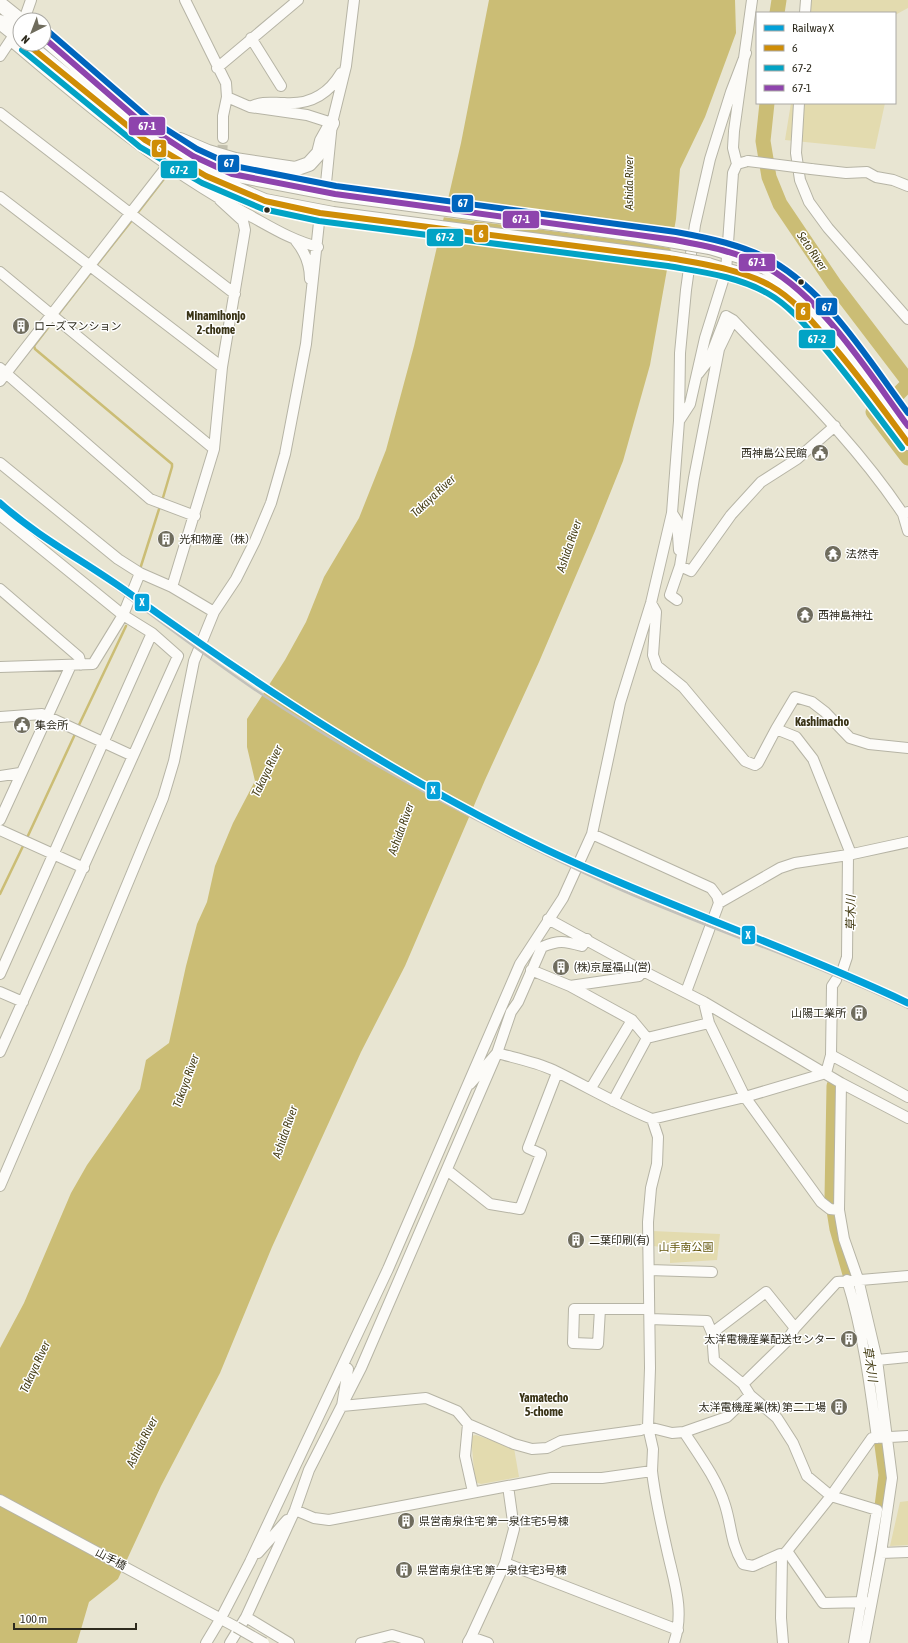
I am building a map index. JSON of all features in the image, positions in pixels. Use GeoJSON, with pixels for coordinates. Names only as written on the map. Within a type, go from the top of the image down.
{"type":"FeatureCollection","features":[{"type":"Feature","properties":{"kind":"highway"},"geometry":{"type":"LineString","coordinates":[[0,4],[12,14]]}},
{"type":"Feature","properties":{"kind":"highway"},"geometry":{"type":"LineString","coordinates":[[0,22],[12,32]]}},
{"type":"Feature","properties":{"kind":"highway"},"geometry":{"type":"LineString","coordinates":[[52,45],[142,124],[193,156],[232,174],[330,194],[635,234],[710,247],[767,267],[783,277],[804,294],[832,325],[908,426]]}},
{"type":"Feature","properties":{"kind":"highway"},"geometry":{"type":"LineString","coordinates":[[37,52],[145,140],[206,176],[265,201],[327,213],[669,258],[708,265],[756,279],[771,286],[801,310],[845,360],[908,443]]}},
{"type":"Feature","properties":{"kind":"highway"},"geometry":{"type":"LineString","coordinates":[[120,104],[169,135],[208,152],[235,160],[295,169],[309,164],[319,153],[322,141],[332,123]]}},
{"type":"Feature","properties":{"kind":"street"},"geometry":{"type":"LineString","coordinates":[[27,12],[31,0]]}},
{"type":"Feature","properties":{"kind":"street"},"geometry":{"type":"LineString","coordinates":[[185,0],[217,68],[226,83],[228,97],[223,116],[223,138]]}},
{"type":"Feature","properties":{"kind":"street"},"geometry":{"type":"LineString","coordinates":[[217,68],[298,0]]}},
{"type":"Feature","properties":{"kind":"street"},"geometry":{"type":"LineString","coordinates":[[330,194],[332,123],[346,66],[354,0]]}},
{"type":"Feature","properties":{"kind":"street"},"geometry":{"type":"LineString","coordinates":[[680,421],[690,404],[705,338],[726,271],[733,173],[737,164],[734,148],[736,121],[752,0]]}},
{"type":"Feature","properties":{"kind":"street"},"geometry":{"type":"LineString","coordinates":[[805,12],[806,0]]}},
{"type":"Feature","properties":{"kind":"street"},"geometry":{"type":"LineString","coordinates":[[251,38],[281,86]]}},
{"type":"Feature","properties":{"kind":"street"},"geometry":{"type":"LineString","coordinates":[[0,56],[12,40]]}},
{"type":"Feature","properties":{"kind":"street"},"geometry":{"type":"LineString","coordinates":[[34,52],[100,116],[168,166],[220,200],[296,241],[318,247]]}},
{"type":"Feature","properties":{"kind":"street"},"geometry":{"type":"LineString","coordinates":[[206,1643],[221,1618],[250,1562],[344,1365],[388,1269],[463,1092],[520,964],[563,898],[592,834],[620,703],[651,603],[672,513],[680,421],[680,353],[686,290],[695,225],[710,159],[727,104],[746,53]]}},
{"type":"Feature","properties":{"kind":"street"},"geometry":{"type":"LineString","coordinates":[[250,107],[260,102],[299,104],[316,99],[330,89],[346,66]]}},
{"type":"Feature","properties":{"kind":"street"},"geometry":{"type":"LineString","coordinates":[[228,97],[250,107],[307,115],[332,123]]}},
{"type":"Feature","properties":{"kind":"street"},"geometry":{"type":"LineString","coordinates":[[727,104],[732,109],[736,121]]}},
{"type":"Feature","properties":{"kind":"street"},"geometry":{"type":"LineString","coordinates":[[799,104],[796,153],[800,180],[809,202],[828,228],[908,319]]}},
{"type":"Feature","properties":{"kind":"street"},"geometry":{"type":"LineString","coordinates":[[0,113],[235,294]]}},
{"type":"Feature","properties":{"kind":"street"},"geometry":{"type":"LineString","coordinates":[[737,164],[748,161],[846,173],[867,172],[876,177],[893,180],[908,186]]}},
{"type":"Feature","properties":{"kind":"street"},"geometry":{"type":"LineString","coordinates":[[168,166],[133,216],[54,317],[2,374],[150,499],[195,516]]}},
{"type":"Feature","properties":{"kind":"street"},"geometry":{"type":"LineString","coordinates":[[0,197],[222,367]]}},
{"type":"Feature","properties":{"kind":"street"},"geometry":{"type":"LineString","coordinates":[[172,587],[195,516],[214,449],[222,367],[245,230],[243,221],[220,200]]}},
{"type":"Feature","properties":{"kind":"street"},"geometry":{"type":"LineString","coordinates":[[0,1186],[163,798],[174,761],[194,662],[214,612],[236,579],[271,503],[293,418],[312,303],[318,247],[327,213]]}},
{"type":"Feature","properties":{"kind":"street"},"geometry":{"type":"LineString","coordinates":[[296,241],[304,253],[310,270],[312,303]]}},
{"type":"Feature","properties":{"kind":"street"},"geometry":{"type":"LineString","coordinates":[[0,272],[214,449]]}},
{"type":"Feature","properties":{"kind":"street"},"geometry":{"type":"LineString","coordinates":[[695,377],[709,360],[726,316],[733,320],[834,426],[883,485],[905,513],[908,531]]}},
{"type":"Feature","properties":{"kind":"street"},"geometry":{"type":"LineString","coordinates":[[677,600],[670,595],[680,566],[694,478],[719,349],[733,320]]}},
{"type":"Feature","properties":{"kind":"street"},"geometry":{"type":"LineString","coordinates":[[680,566],[691,571],[732,515],[761,482],[797,459],[834,426]]}},
{"type":"Feature","properties":{"kind":"street"},"geometry":{"type":"LineString","coordinates":[[0,463],[118,559],[140,573],[172,587],[214,612]]}},
{"type":"Feature","properties":{"kind":"street"},"geometry":{"type":"LineString","coordinates":[[672,513],[677,521],[680,566]]}},
{"type":"Feature","properties":{"kind":"street"},"geometry":{"type":"LineString","coordinates":[[0,515],[123,615],[152,633],[178,656],[0,1052]]}},
{"type":"Feature","properties":{"kind":"street"},"geometry":{"type":"LineString","coordinates":[[0,667],[94,664],[123,615],[140,573]]}},
{"type":"Feature","properties":{"kind":"street"},"geometry":{"type":"LineString","coordinates":[[0,589],[79,657],[20,774],[0,820]]}},
{"type":"Feature","properties":{"kind":"street"},"geometry":{"type":"LineString","coordinates":[[651,603],[656,612],[653,655],[657,666],[683,687],[745,761],[755,766],[758,763],[795,696],[812,702],[825,712],[850,738],[870,744],[908,748]]}},
{"type":"Feature","properties":{"kind":"street"},"geometry":{"type":"LineString","coordinates":[[0,974],[152,633]]}},
{"type":"Feature","properties":{"kind":"street"},"geometry":{"type":"LineString","coordinates":[[0,717],[42,714],[133,756]]}},
{"type":"Feature","properties":{"kind":"street"},"geometry":{"type":"LineString","coordinates":[[776,728],[796,737],[814,759],[850,854],[847,958],[843,968]]}},
{"type":"Feature","properties":{"kind":"street"},"geometry":{"type":"LineString","coordinates":[[0,776],[20,774]]}},
{"type":"Feature","properties":{"kind":"street"},"geometry":{"type":"LineString","coordinates":[[0,830],[84,868]]}},
{"type":"Feature","properties":{"kind":"street"},"geometry":{"type":"LineString","coordinates":[[592,834],[711,888],[717,896],[719,903],[686,992]]}},
{"type":"Feature","properties":{"kind":"street"},"geometry":{"type":"LineString","coordinates":[[719,903],[780,868],[908,842]]}},
{"type":"Feature","properties":{"kind":"street"},"geometry":{"type":"LineString","coordinates":[[548,919],[643,971],[686,992],[841,1083],[908,1118]]}},
{"type":"Feature","properties":{"kind":"street"},"geometry":{"type":"LineString","coordinates":[[511,1012],[518,1002],[542,947],[556,941],[564,940],[582,946],[587,939]]}},
{"type":"Feature","properties":{"kind":"street"},"geometry":{"type":"LineString","coordinates":[[234,1642],[295,1510],[309,1470],[361,1368],[497,1053],[511,1012],[520,964]]}},
{"type":"Feature","properties":{"kind":"street"},"geometry":{"type":"LineString","coordinates":[[531,970],[570,986],[632,1020],[647,1038]]}},
{"type":"Feature","properties":{"kind":"street"},"geometry":{"type":"LineString","coordinates":[[570,986],[639,976],[643,971]]}},
{"type":"Feature","properties":{"kind":"street"},"geometry":{"type":"LineString","coordinates":[[826,1073],[831,1055],[832,986],[836,980]]}},
{"type":"Feature","properties":{"kind":"street"},"geometry":{"type":"LineString","coordinates":[[0,992],[23,1002]]}},
{"type":"Feature","properties":{"kind":"street"},"geometry":{"type":"LineString","coordinates":[[704,1002],[709,1023],[745,1097],[821,1202],[836,1210]]}},
{"type":"Feature","properties":{"kind":"street"},"geometry":{"type":"LineString","coordinates":[[591,1088],[632,1020]]}},
{"type":"Feature","properties":{"kind":"street"},"geometry":{"type":"LineString","coordinates":[[613,1101],[647,1038],[709,1023]]}},
{"type":"Feature","properties":{"kind":"street"},"geometry":{"type":"LineString","coordinates":[[463,1092],[497,1053]]}},
{"type":"Feature","properties":{"kind":"street"},"geometry":{"type":"LineString","coordinates":[[497,1053],[557,1073],[591,1088],[613,1101],[652,1119],[745,1097],[826,1073]]}},
{"type":"Feature","properties":{"kind":"street"},"geometry":{"type":"LineString","coordinates":[[831,1055],[908,1097]]}},
{"type":"Feature","properties":{"kind":"street"},"geometry":{"type":"LineString","coordinates":[[447,1170],[490,1204],[520,1209],[541,1154],[528,1148],[557,1073]]}},
{"type":"Feature","properties":{"kind":"street"},"geometry":{"type":"LineString","coordinates":[[841,1083],[836,1210],[844,1239],[852,1280],[854,1302],[892,1478],[882,1512],[866,1602],[864,1643]]}},
{"type":"Feature","properties":{"kind":"street"},"geometry":{"type":"LineString","coordinates":[[652,1119],[658,1137],[657,1164],[651,1188],[648,1222],[650,1314],[648,1427],[653,1449],[652,1471],[655,1498],[679,1601],[678,1630],[674,1643]]}},
{"type":"Feature","properties":{"kind":"street"},"geometry":{"type":"LineString","coordinates":[[432,1204],[440,1148]]}},
{"type":"Feature","properties":{"kind":"street"},"geometry":{"type":"LineString","coordinates":[[381,1322],[379,1317],[392,1277],[388,1269]]}},
{"type":"Feature","properties":{"kind":"street"},"geometry":{"type":"LineString","coordinates":[[649,1270],[712,1272]]}},
{"type":"Feature","properties":{"kind":"street"},"geometry":{"type":"LineString","coordinates":[[743,1384],[785,1343],[795,1328],[837,1282],[908,1276]]}},
{"type":"Feature","properties":{"kind":"street"},"geometry":{"type":"LineString","coordinates":[[852,1280],[877,1360],[882,1437]]}},
{"type":"Feature","properties":{"kind":"street"},"geometry":{"type":"LineString","coordinates":[[712,1333],[766,1292],[795,1328]]}},
{"type":"Feature","properties":{"kind":"street"},"geometry":{"type":"LineString","coordinates":[[600,1309],[708,1321],[712,1333],[714,1360],[743,1384],[750,1395],[777,1418],[793,1443],[807,1476],[831,1496],[882,1512]]}},
{"type":"Feature","properties":{"kind":"street"},"geometry":{"type":"LineString","coordinates":[[877,1360],[908,1357]]}},
{"type":"Feature","properties":{"kind":"street"},"geometry":{"type":"LineString","coordinates":[[342,1406],[348,1370],[344,1365]]}},
{"type":"Feature","properties":{"kind":"street"},"geometry":{"type":"LineString","coordinates":[[342,1406],[426,1398],[458,1411],[468,1424],[514,1444],[532,1449],[547,1448],[561,1441],[641,1430],[648,1427],[672,1433],[684,1432],[727,1417],[750,1395]]}},
{"type":"Feature","properties":{"kind":"street"},"geometry":{"type":"LineString","coordinates":[[468,1424],[465,1456],[473,1492]]}},
{"type":"Feature","properties":{"kind":"street"},"geometry":{"type":"LineString","coordinates":[[684,1432],[716,1483],[725,1505],[735,1550],[743,1564],[753,1566],[784,1553],[831,1496],[872,1438],[908,1436]]}},
{"type":"Feature","properties":{"kind":"street"},"geometry":{"type":"LineString","coordinates":[[250,1562],[295,1510],[303,1450]]}},
{"type":"Feature","properties":{"kind":"street"},"geometry":{"type":"LineString","coordinates":[[295,1510],[314,1518],[330,1520],[551,1478],[602,1478],[652,1471]]}},
{"type":"Feature","properties":{"kind":"street"},"geometry":{"type":"LineString","coordinates":[[488,1643],[469,1640],[505,1563],[514,1529],[508,1486]]}},
{"type":"Feature","properties":{"kind":"street","name":"山手橋"},"geometry":{"type":"LineString","coordinates":[[0,1500],[221,1618],[264,1643]]}},
{"type":"Feature","properties":{"kind":"street"},"geometry":{"type":"LineString","coordinates":[[854,1643],[881,1553],[882,1512]]}},
{"type":"Feature","properties":{"kind":"street"},"geometry":{"type":"LineString","coordinates":[[881,1553],[908,1552]]}},
{"type":"Feature","properties":{"kind":"street"},"geometry":{"type":"LineString","coordinates":[[784,1553],[823,1603],[866,1602]]}},
{"type":"Feature","properties":{"kind":"street"},"geometry":{"type":"LineString","coordinates":[[783,1643],[781,1618],[784,1553]]}},
{"type":"Feature","properties":{"kind":"street"},"geometry":{"type":"LineString","coordinates":[[505,1563],[678,1630]]}},
{"type":"Feature","properties":{"kind":"street"},"geometry":{"type":"LineString","coordinates":[[246,1617],[289,1643]]}},
{"type":"Feature","properties":{"kind":"street"},"geometry":{"type":"LineString","coordinates":[[361,1643],[392,1635],[420,1643]]}},
{"type":"Feature","properties":{"kind":"green space"},"geometry":{"type":"Polygon","coordinates":[[[809,0],[908,0],[908,8],[896,14],[896,12],[807,12],[809,0]]]}},
{"type":"Feature","properties":{"kind":"green space"},"geometry":{"type":"Polygon","coordinates":[[[791,104],[885,104],[875,149],[785,140],[791,104]]]}},
{"type":"Feature","properties":{"kind":"green space","name":"山手南公園"},"geometry":{"type":"Polygon","coordinates":[[[652,1231],[720,1234],[717,1260],[670,1263],[670,1248],[653,1246],[652,1231]]]}},
{"type":"Feature","properties":{"kind":"green space"},"geometry":{"type":"Polygon","coordinates":[[[476,1435],[514,1448],[519,1477],[481,1484],[475,1482],[471,1436],[476,1435]]]}},
{"type":"Feature","properties":{"kind":"green space"},"geometry":{"type":"Polygon","coordinates":[[[908,1501],[908,1545],[890,1546],[900,1502],[908,1501]]]}},
{"type":"Feature","properties":{"kind":"water"},"geometry":{"type":"Polygon","coordinates":[[[489,0],[735,0],[736,33],[705,117],[680,169],[676,219],[650,365],[623,461],[539,662],[485,780],[405,966],[361,1052],[272,1247],[220,1373],[161,1486],[118,1579],[89,1602],[77,1643],[0,1643],[0,1348],[24,1303],[71,1193],[87,1165],[140,1089],[146,1060],[169,1043],[186,966],[197,924],[207,902],[215,866],[233,823],[255,781],[247,747],[247,719],[285,660],[306,622],[324,577],[359,518],[386,450],[414,346],[461,143],[489,0]]]}},
{"type":"Feature","properties":{"kind":"pier"},"geometry":{"type":"Polygon","coordinates":[[[446,201],[676,231],[673,249],[645,243],[442,217],[446,201]]]}},
{"type":"Feature","properties":{"kind":"waterway","name":"Seto River"},"geometry":{"type":"LineString","coordinates":[[777,12],[779,0]]}},
{"type":"Feature","properties":{"kind":"waterway","name":"Seto River"},"geometry":{"type":"LineString","coordinates":[[767,104],[763,141],[769,177],[780,204],[834,284],[908,381]]}},
{"type":"Feature","properties":{"kind":"waterway"},"geometry":{"type":"LineString","coordinates":[[136,215],[167,175]]}},
{"type":"Feature","properties":{"kind":"waterway"},"geometry":{"type":"LineString","coordinates":[[95,267],[133,219]]}},
{"type":"Feature","properties":{"kind":"waterway"},"geometry":{"type":"LineString","coordinates":[[57,316],[92,271]]}},
{"type":"Feature","properties":{"kind":"waterway"},"geometry":{"type":"LineString","coordinates":[[54,320],[34,346],[35,349],[172,464],[162,501]]}},
{"type":"Feature","properties":{"kind":"waterway"},"geometry":{"type":"LineString","coordinates":[[898,394],[908,384]]}},
{"type":"Feature","properties":{"kind":"waterway"},"geometry":{"type":"LineString","coordinates":[[876,409],[873,412],[908,458]]}},
{"type":"Feature","properties":{"kind":"waterway"},"geometry":{"type":"LineString","coordinates":[[141,566],[160,506]]}},
{"type":"Feature","properties":{"kind":"waterway"},"geometry":{"type":"LineString","coordinates":[[78,727],[126,626]]}},
{"type":"Feature","properties":{"kind":"waterway"},"geometry":{"type":"LineString","coordinates":[[26,840],[76,732]]}},
{"type":"Feature","properties":{"kind":"waterway"},"geometry":{"type":"LineString","coordinates":[[0,894],[24,844]]}},
{"type":"Feature","properties":{"kind":"waterway","name":"草木川"},"geometry":{"type":"LineString","coordinates":[[834,1086],[832,1198],[837,1229],[856,1295]]}},
{"type":"Feature","properties":{"kind":"waterway","name":"草木川"},"geometry":{"type":"LineString","coordinates":[[879,1423],[886,1475],[879,1530]]}},
{"type":"Feature","properties":{"kind":"waterway","name":"草木川"},"geometry":{"type":"LineString","coordinates":[[859,1643],[868,1589]]}},
{"type":"Feature","properties":{"kind":"tunnel"},"geometry":{"type":"LineString","coordinates":[[220,200],[223,138]]}},
{"type":"Feature","properties":{"kind":"railway"},"geometry":{"type":"LineString","coordinates":[[0,506],[23,524],[94,572],[191,645],[251,687],[337,742],[425,793],[516,840],[608,884],[683,916],[834,975],[908,1008]]}},
{"type":"Feature","properties":{"kind":"rail line","name":"X"},"geometry":{"type":"LineString","coordinates":[[0,503],[47,539],[113,582],[280,697],[385,763],[438,793],[547,850],[637,890],[818,963],[908,1003]]}},
{"type":"Feature","properties":{"kind":"transit line","name":"67"},"geometry":{"type":"LineString","coordinates":[[52,35],[147,117],[197,149],[234,166],[336,186],[676,232],[738,246],[761,255],[793,275],[812,291],[830,310],[863,351],[908,413]]}},
{"type":"Feature","properties":{"kind":"transit line","name":"67-1"},"geometry":{"type":"LineString","coordinates":[[52,45],[142,123],[193,156],[232,174],[335,194],[675,240],[723,250],[757,262],[788,281],[826,318],[862,362],[908,426]]}},
{"type":"Feature","properties":{"kind":"transit line","name":"67-2"},"geometry":{"type":"LineString","coordinates":[[24,52],[140,147],[202,183],[263,209],[319,221],[668,266],[719,275],[744,282],[775,298],[803,323],[853,383],[902,448]]}},
{"type":"Feature","properties":{"kind":"transit line","name":"6"},"geometry":{"type":"LineString","coordinates":[[37,52],[145,140],[206,176],[265,201],[320,213],[669,258],[735,271],[759,280],[787,297],[809,318],[839,352],[908,443]]}},
{"type":"Feature","properties":{"kind":"place","name":"ローズマンション"},"geometry":{"type":"Point","coordinates":[21,326]}},
{"type":"Feature","properties":{"kind":"place","name":"西神島公民館"},"geometry":{"type":"Point","coordinates":[820,453]}},
{"type":"Feature","properties":{"kind":"place","name":"光和物産（株）"},"geometry":{"type":"Point","coordinates":[166,539]}},
{"type":"Feature","properties":{"kind":"place","name":"法然寺"},"geometry":{"type":"Point","coordinates":[833,554]}},
{"type":"Feature","properties":{"kind":"place","name":"西神島神社"},"geometry":{"type":"Point","coordinates":[805,615]}},
{"type":"Feature","properties":{"kind":"place","name":"集会所"},"geometry":{"type":"Point","coordinates":[22,725]}},
{"type":"Feature","properties":{"kind":"place","name":"(株)京屋福山(営)"},"geometry":{"type":"Point","coordinates":[561,967]}},
{"type":"Feature","properties":{"kind":"place","name":"山陽工業所"},"geometry":{"type":"Point","coordinates":[859,1013]}},
{"type":"Feature","properties":{"kind":"place","name":"二葉印刷(有)"},"geometry":{"type":"Point","coordinates":[576,1240]}},
{"type":"Feature","properties":{"kind":"place","name":"太洋電機産業配送センター"},"geometry":{"type":"Point","coordinates":[849,1339]}},
{"type":"Feature","properties":{"kind":"place","name":"太洋電機産業(株) 第二工場"},"geometry":{"type":"Point","coordinates":[839,1407]}},
{"type":"Feature","properties":{"kind":"place","name":"県営南泉住宅 第一泉住宅5号棟"},"geometry":{"type":"Point","coordinates":[406,1521]}},
{"type":"Feature","properties":{"kind":"place","name":"県営南泉住宅 第一泉住宅3号棟"},"geometry":{"type":"Point","coordinates":[404,1570]}},
{"type":"Feature","properties":{"kind":"district","name":"Minamihonjo 2-chome"},"geometry":{"type":"Point","coordinates":[216,323]}},
{"type":"Feature","properties":{"kind":"district","name":"Kashimacho"},"geometry":{"type":"Point","coordinates":[822,722]}},
{"type":"Feature","properties":{"kind":"district","name":"Yamatecho 5-chome"},"geometry":{"type":"Point","coordinates":[544,1405]}},
{"type":"Feature","properties":{"kind":"water label","name":"Ashida River"},"geometry":{"type":"Point","coordinates":[629,183]}},
{"type":"Feature","properties":{"kind":"water label","name":"Takaya River"},"geometry":{"type":"Point","coordinates":[433,496]}},
{"type":"Feature","properties":{"kind":"water label","name":"Ashida River"},"geometry":{"type":"Point","coordinates":[569,546]}},
{"type":"Feature","properties":{"kind":"water label","name":"Takaya River"},"geometry":{"type":"Point","coordinates":[267,771]}},
{"type":"Feature","properties":{"kind":"water label","name":"Ashida River"},"geometry":{"type":"Point","coordinates":[401,829]}},
{"type":"Feature","properties":{"kind":"water label","name":"Takaya River"},"geometry":{"type":"Point","coordinates":[186,1081]}},
{"type":"Feature","properties":{"kind":"water label","name":"Ashida River"},"geometry":{"type":"Point","coordinates":[285,1132]}},
{"type":"Feature","properties":{"kind":"water label","name":"Takaya River"},"geometry":{"type":"Point","coordinates":[35,1367]}},
{"type":"Feature","properties":{"kind":"water label","name":"Ashida River"},"geometry":{"type":"Point","coordinates":[142,1442]}}]}
